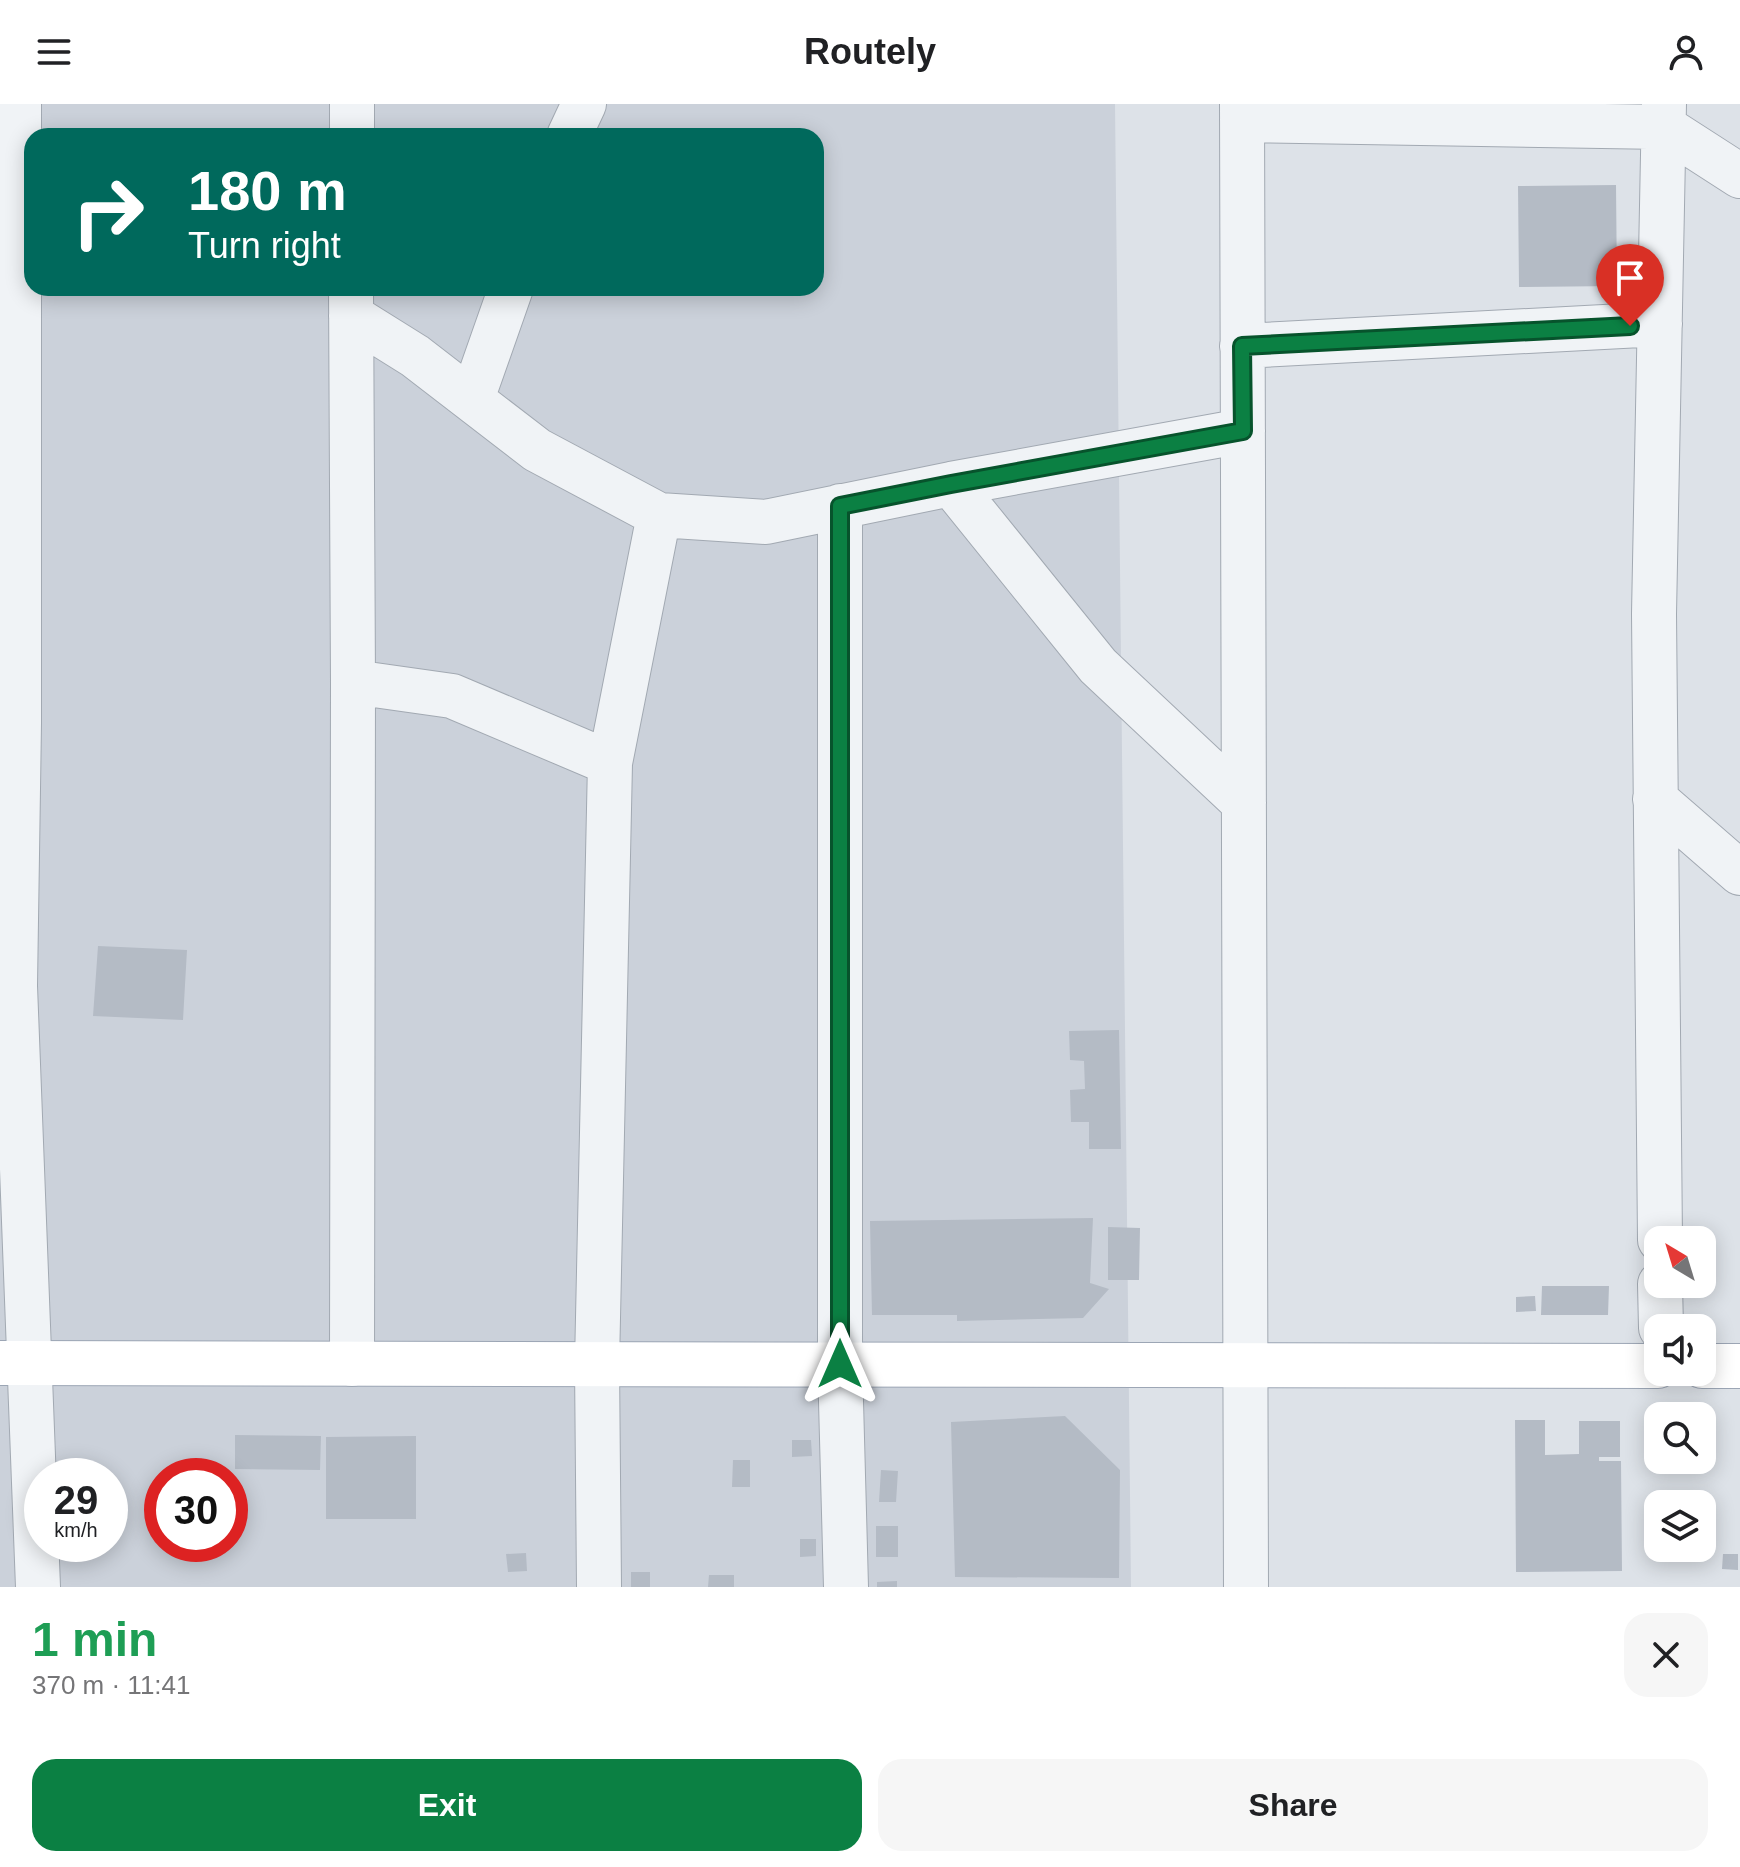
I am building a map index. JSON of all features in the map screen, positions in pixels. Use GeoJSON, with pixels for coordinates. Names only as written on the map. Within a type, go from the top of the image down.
{"type":"FeatureCollection","features":[{"type":"Feature","properties":{"kind":"main road"},"geometry":{"type":"LineString","coordinates":[[15,1363],[1644,1366]]}},
{"type":"Feature","properties":{"kind":"main road"},"geometry":{"type":"LineString","coordinates":[[1716,1366],[1740,1366]]}},
{"type":"Feature","properties":{"kind":"street"},"geometry":{"type":"LineString","coordinates":[[19,104],[9,337],[19,723],[15,1363],[38,1587]]}},
{"type":"Feature","properties":{"kind":"street"},"geometry":{"type":"LineString","coordinates":[[352,104],[352,128]]}},
{"type":"Feature","properties":{"kind":"street"},"geometry":{"type":"LineString","coordinates":[[573,128],[584,104]]}},
{"type":"Feature","properties":{"kind":"street"},"geometry":{"type":"LineString","coordinates":[[1246,1587],[1242,112],[1664,116],[1740,176]]}},
{"type":"Feature","properties":{"kind":"street"},"geometry":{"type":"LineString","coordinates":[[1660,1226],[1654,614],[1664,116]]}},
{"type":"Feature","properties":{"kind":"street"},"geometry":{"type":"LineString","coordinates":[[472,399],[508,296]]}},
{"type":"Feature","properties":{"kind":"street"},"geometry":{"type":"LineString","coordinates":[[351,302],[415,356],[537,450],[659,515],[766,522],[951,484],[1243,431]]}},
{"type":"Feature","properties":{"kind":"street"},"geometry":{"type":"LineString","coordinates":[[351,302],[352,1364]]}},
{"type":"Feature","properties":{"kind":"street"},"geometry":{"type":"LineString","coordinates":[[1242,346],[1660,324]]}},
{"type":"Feature","properties":{"kind":"street"},"geometry":{"type":"LineString","coordinates":[[951,484],[1098,666],[1244,803]]}},
{"type":"Feature","properties":{"kind":"street"},"geometry":{"type":"LineString","coordinates":[[840,506],[840,1364],[846,1587]]}},
{"type":"Feature","properties":{"kind":"street"},"geometry":{"type":"LineString","coordinates":[[599,1587],[597,1364],[610,763],[659,515]]}},
{"type":"Feature","properties":{"kind":"street"},"geometry":{"type":"LineString","coordinates":[[353,682],[452,696],[610,763]]}},
{"type":"Feature","properties":{"kind":"street"},"geometry":{"type":"LineString","coordinates":[[1655,799],[1740,873]]}},
{"type":"Feature","properties":{"kind":"shaded area"},"geometry":{"type":"Polygon","coordinates":[[[0,104],[1115,104],[1131,1587],[0,1587],[0,104]]]}},
{"type":"Feature","properties":{"kind":"building"},"geometry":{"type":"Polygon","coordinates":[[[1616,185],[1617,286],[1519,287],[1518,186],[1616,185]]]}},
{"type":"Feature","properties":{"kind":"building"},"geometry":{"type":"Polygon","coordinates":[[[1619,247],[1632,247],[1631,270],[1618,269],[1619,247]]]}},
{"type":"Feature","properties":{"kind":"building"},"geometry":{"type":"Polygon","coordinates":[[[98,946],[187,950],[183,1020],[93,1016],[98,946]]]}},
{"type":"Feature","properties":{"kind":"building"},"geometry":{"type":"Polygon","coordinates":[[[1119,1030],[1121,1149],[1089,1149],[1089,1122],[1071,1122],[1070,1090],[1085,1089],[1084,1061],[1070,1060],[1069,1031],[1119,1030]]]}},
{"type":"Feature","properties":{"kind":"building"},"geometry":{"type":"Polygon","coordinates":[[[1093,1218],[1090,1283],[1109,1289],[1083,1318],[957,1321],[957,1315],[872,1315],[870,1221],[1093,1218]]]}},
{"type":"Feature","properties":{"kind":"building"},"geometry":{"type":"Polygon","coordinates":[[[1108,1227],[1140,1228],[1139,1280],[1108,1280],[1108,1227]]]}},
{"type":"Feature","properties":{"kind":"building"},"geometry":{"type":"Polygon","coordinates":[[[1542,1286],[1609,1286],[1608,1315],[1541,1315],[1542,1286]]]}},
{"type":"Feature","properties":{"kind":"building"},"geometry":{"type":"Polygon","coordinates":[[[1535,1296],[1536,1311],[1516,1312],[1516,1297],[1535,1296]]]}},
{"type":"Feature","properties":{"kind":"building"},"geometry":{"type":"Polygon","coordinates":[[[1065,1416],[1120,1470],[1119,1578],[955,1577],[951,1422],[1065,1416]]]}},
{"type":"Feature","properties":{"kind":"building"},"geometry":{"type":"Polygon","coordinates":[[[1515,1420],[1545,1420],[1545,1455],[1579,1454],[1579,1421],[1620,1421],[1620,1457],[1599,1457],[1599,1461],[1621,1461],[1622,1571],[1516,1572],[1515,1420]]]}},
{"type":"Feature","properties":{"kind":"building"},"geometry":{"type":"Polygon","coordinates":[[[235,1435],[321,1436],[320,1470],[248,1469],[248,1458],[235,1458],[235,1435]]]}},
{"type":"Feature","properties":{"kind":"building"},"geometry":{"type":"Polygon","coordinates":[[[416,1436],[416,1519],[326,1519],[326,1437],[416,1436]]]}},
{"type":"Feature","properties":{"kind":"building"},"geometry":{"type":"Polygon","coordinates":[[[792,1440],[811,1440],[812,1456],[792,1457],[792,1440]]]}},
{"type":"Feature","properties":{"kind":"building"},"geometry":{"type":"Polygon","coordinates":[[[733,1460],[750,1460],[750,1487],[732,1487],[733,1460]]]}},
{"type":"Feature","properties":{"kind":"building"},"geometry":{"type":"Polygon","coordinates":[[[881,1470],[898,1471],[896,1502],[879,1502],[881,1470]]]}},
{"type":"Feature","properties":{"kind":"building"},"geometry":{"type":"Polygon","coordinates":[[[876,1526],[898,1526],[898,1557],[876,1557],[876,1526]]]}},
{"type":"Feature","properties":{"kind":"building"},"geometry":{"type":"Polygon","coordinates":[[[800,1539],[816,1539],[816,1556],[800,1557],[800,1539]]]}},
{"type":"Feature","properties":{"kind":"building"},"geometry":{"type":"Polygon","coordinates":[[[526,1553],[527,1571],[508,1572],[506,1554],[526,1553]]]}},
{"type":"Feature","properties":{"kind":"building"},"geometry":{"type":"Polygon","coordinates":[[[1723,1554],[1738,1554],[1738,1570],[1722,1569],[1723,1554]]]}},
{"type":"Feature","properties":{"kind":"building"},"geometry":{"type":"Polygon","coordinates":[[[631,1572],[650,1572],[650,1587],[631,1587],[631,1572]]]}},
{"type":"Feature","properties":{"kind":"building"},"geometry":{"type":"Polygon","coordinates":[[[709,1575],[734,1575],[734,1587],[708,1587],[709,1575]]]}},
{"type":"Feature","properties":{"kind":"building"},"geometry":{"type":"Polygon","coordinates":[[[897,1581],[897,1587],[877,1587],[877,1582],[897,1581]]]}},
{"type":"Feature","properties":{"kind":"route"},"geometry":{"type":"LineString","coordinates":[[840,1364],[840,506],[1243,431],[1242,346],[1630,326]]}}]}
